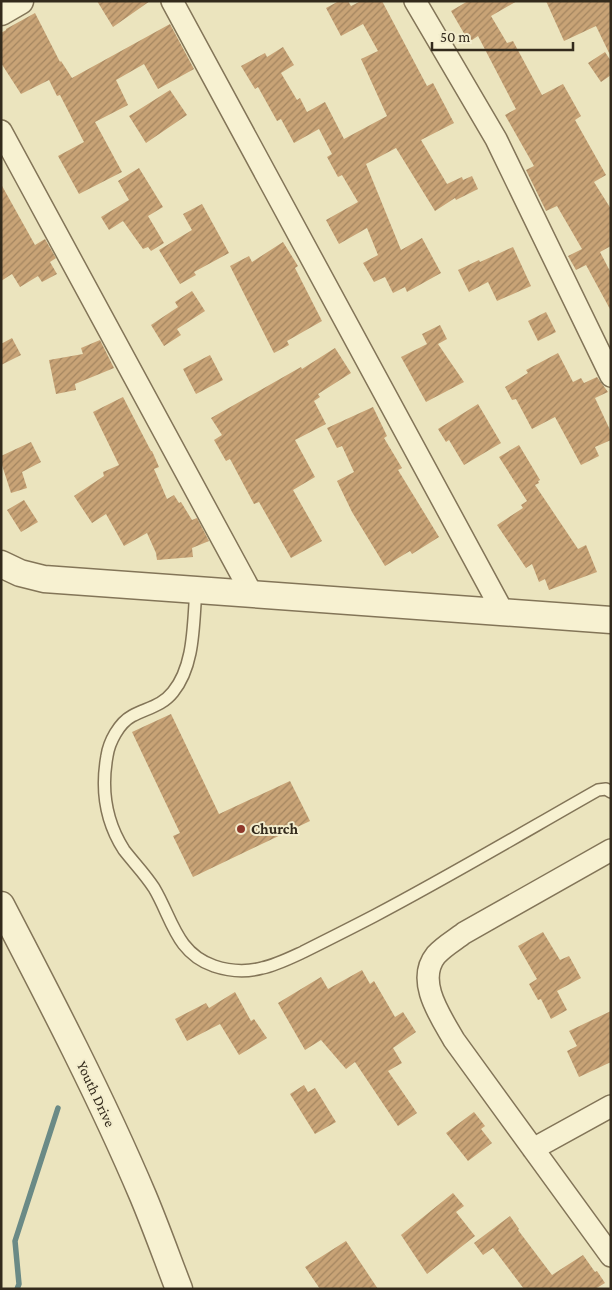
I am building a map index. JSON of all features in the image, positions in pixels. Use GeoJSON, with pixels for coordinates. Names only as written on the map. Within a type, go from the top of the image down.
{"type":"FeatureCollection","features":[{"type":"Feature","properties":{"kind":"street"},"geometry":{"type":"LineString","coordinates":[[1,12],[20,1]]}},
{"type":"Feature","properties":{"kind":"street"},"geometry":{"type":"LineString","coordinates":[[172,1],[503,612]]}},
{"type":"Feature","properties":{"kind":"street"},"geometry":{"type":"LineString","coordinates":[[415,1],[496,139],[611,376]]}},
{"type":"Feature","properties":{"kind":"street"},"geometry":{"type":"LineString","coordinates":[[1,131],[252,594]]}},
{"type":"Feature","properties":{"kind":"street"},"geometry":{"type":"LineString","coordinates":[[1,564],[20,573],[44,579],[611,620]]}},
{"type":"Feature","properties":{"kind":"street"},"geometry":{"type":"LineString","coordinates":[[611,850],[464,934],[436,955],[430,967],[428,979],[431,994],[454,1040],[611,1256]]}},
{"type":"Feature","properties":{"kind":"street","name":"Youth Drive"},"geometry":{"type":"LineString","coordinates":[[1,905],[57,1012],[108,1119],[143,1197],[179,1289]]}},
{"type":"Feature","properties":{"kind":"street"},"geometry":{"type":"LineString","coordinates":[[533,1149],[611,1106]]}},
{"type":"Feature","properties":{"kind":"lane"},"geometry":{"type":"LineString","coordinates":[[196,590],[190,652],[184,672],[174,691],[159,705],[131,717],[116,734],[107,756],[105,792],[109,818],[125,851],[154,888],[174,929],[186,948],[202,961],[223,968],[243,971],[263,968],[290,958],[335,937],[438,882],[598,790],[606,789],[611,792]]}},
{"type":"Feature","properties":{"kind":"building"},"geometry":{"type":"Polygon","coordinates":[[[97,1],[150,1],[113,27],[97,1]]]}},
{"type":"Feature","properties":{"kind":"building"},"geometry":{"type":"Polygon","coordinates":[[[339,1],[348,1],[351,6],[361,1],[382,1],[427,86],[433,83],[454,123],[421,140],[447,184],[462,177],[463,180],[472,176],[478,189],[456,200],[455,198],[435,211],[396,148],[366,164],[401,250],[422,238],[441,273],[407,292],[405,287],[393,293],[385,277],[374,282],[363,263],[378,255],[367,228],[339,244],[326,220],[358,202],[342,175],[338,177],[327,157],[332,154],[319,129],[294,143],[281,119],[277,121],[258,87],[255,89],[241,66],[265,53],[267,57],[283,47],[294,65],[281,73],[297,100],[300,98],[307,112],[325,102],[344,139],[387,116],[361,59],[378,51],[363,24],[341,36],[326,8],[339,1]]]}},
{"type":"Feature","properties":{"kind":"building"},"geometry":{"type":"Polygon","coordinates":[[[468,1],[517,1],[491,16],[507,43],[513,41],[542,95],[563,84],[581,116],[575,120],[606,175],[594,182],[611,209],[611,246],[600,252],[611,273],[611,311],[586,265],[576,270],[568,256],[582,249],[557,206],[546,211],[526,170],[534,166],[505,115],[516,109],[478,36],[469,42],[451,11],[468,1]]]}},
{"type":"Feature","properties":{"kind":"building"},"geometry":{"type":"Polygon","coordinates":[[[546,1],[611,1],[611,57],[596,26],[564,41],[546,1]]]}},
{"type":"Feature","properties":{"kind":"building"},"geometry":{"type":"Polygon","coordinates":[[[35,13],[60,62],[72,78],[170,24],[194,69],[158,89],[144,64],[116,80],[128,105],[95,122],[122,172],[79,194],[58,156],[84,142],[60,95],[57,96],[49,80],[21,94],[1,63],[1,33],[35,13]]]}},
{"type":"Feature","properties":{"kind":"building"},"geometry":{"type":"Polygon","coordinates":[[[605,52],[611,61],[611,75],[601,82],[588,63],[605,52]]]}},
{"type":"Feature","properties":{"kind":"building"},"geometry":{"type":"Polygon","coordinates":[[[170,90],[187,115],[146,143],[129,116],[170,90]]]}},
{"type":"Feature","properties":{"kind":"building"},"geometry":{"type":"Polygon","coordinates":[[[139,168],[163,207],[148,216],[164,243],[151,251],[148,247],[143,249],[123,221],[109,230],[101,217],[129,200],[118,181],[139,168]]]}},
{"type":"Feature","properties":{"kind":"building"},"geometry":{"type":"Polygon","coordinates":[[[1,184],[35,245],[45,239],[56,258],[50,262],[57,274],[42,282],[38,276],[20,287],[12,274],[1,281],[1,184]]]}},
{"type":"Feature","properties":{"kind":"building"},"geometry":{"type":"Polygon","coordinates":[[[202,204],[229,253],[194,272],[196,275],[180,284],[159,250],[192,230],[183,214],[202,204]]]}},
{"type":"Feature","properties":{"kind":"building"},"geometry":{"type":"Polygon","coordinates":[[[283,242],[298,266],[295,268],[322,321],[287,341],[289,345],[274,353],[230,266],[249,256],[252,262],[283,242]]]}},
{"type":"Feature","properties":{"kind":"building"},"geometry":{"type":"Polygon","coordinates":[[[513,247],[531,286],[497,301],[488,282],[469,292],[458,270],[513,247]]]}},
{"type":"Feature","properties":{"kind":"building"},"geometry":{"type":"Polygon","coordinates":[[[192,291],[205,311],[177,329],[181,335],[164,346],[151,325],[178,307],[175,302],[192,291]]]}},
{"type":"Feature","properties":{"kind":"building"},"geometry":{"type":"Polygon","coordinates":[[[546,312],[556,332],[538,341],[528,321],[546,312]]]}},
{"type":"Feature","properties":{"kind":"building"},"geometry":{"type":"Polygon","coordinates":[[[440,325],[447,339],[438,344],[464,382],[426,402],[401,357],[427,344],[422,334],[440,325]]]}},
{"type":"Feature","properties":{"kind":"building"},"geometry":{"type":"Polygon","coordinates":[[[12,338],[21,355],[1,365],[1,344],[12,338]]]}},
{"type":"Feature","properties":{"kind":"building"},"geometry":{"type":"Polygon","coordinates":[[[100,340],[114,368],[75,384],[76,390],[56,394],[49,360],[83,354],[81,348],[100,340]]]}},
{"type":"Feature","properties":{"kind":"building"},"geometry":{"type":"Polygon","coordinates":[[[335,348],[351,373],[318,394],[320,397],[314,401],[326,424],[295,440],[315,477],[293,490],[322,541],[291,558],[259,502],[254,504],[230,459],[226,461],[214,440],[222,435],[211,418],[301,367],[302,369],[335,348]]]}},
{"type":"Feature","properties":{"kind":"building"},"geometry":{"type":"Polygon","coordinates":[[[558,353],[573,382],[581,378],[584,383],[597,377],[608,392],[595,398],[611,432],[611,440],[595,447],[599,456],[581,465],[555,417],[532,429],[516,399],[512,400],[505,387],[528,373],[526,370],[558,353]]]}},
{"type":"Feature","properties":{"kind":"building"},"geometry":{"type":"Polygon","coordinates":[[[210,355],[223,380],[196,394],[183,369],[210,355]]]}},
{"type":"Feature","properties":{"kind":"building"},"geometry":{"type":"Polygon","coordinates":[[[123,397],[159,467],[154,469],[167,499],[174,495],[179,503],[181,502],[192,520],[197,518],[209,541],[192,548],[193,557],[157,560],[147,533],[124,546],[106,514],[92,523],[74,496],[104,476],[103,472],[119,465],[93,412],[123,397]]]}},
{"type":"Feature","properties":{"kind":"building"},"geometry":{"type":"Polygon","coordinates":[[[478,404],[501,443],[464,465],[449,440],[446,442],[438,429],[478,404]]]}},
{"type":"Feature","properties":{"kind":"building"},"geometry":{"type":"Polygon","coordinates":[[[373,407],[387,436],[384,438],[402,468],[398,470],[439,537],[412,554],[410,551],[385,566],[352,512],[337,481],[354,472],[342,446],[337,448],[327,428],[373,407]]]}},
{"type":"Feature","properties":{"kind":"building"},"geometry":{"type":"Polygon","coordinates":[[[31,442],[41,462],[22,472],[27,488],[11,493],[1,462],[1,456],[31,442]]]}},
{"type":"Feature","properties":{"kind":"building"},"geometry":{"type":"Polygon","coordinates":[[[519,445],[540,480],[535,485],[578,549],[586,545],[597,572],[549,590],[545,579],[539,582],[532,564],[526,568],[497,525],[523,508],[521,505],[527,501],[499,457],[519,445]]]}},
{"type":"Feature","properties":{"kind":"building"},"geometry":{"type":"Polygon","coordinates":[[[24,500],[38,522],[21,532],[7,510],[24,500]]]}},
{"type":"Feature","properties":{"kind":"building"},"geometry":{"type":"Polygon","coordinates":[[[171,714],[219,814],[290,781],[310,821],[193,877],[173,836],[180,833],[132,732],[171,714]]]}},
{"type":"Feature","properties":{"kind":"building"},"geometry":{"type":"Polygon","coordinates":[[[543,932],[560,960],[569,956],[581,978],[557,991],[567,1010],[551,1019],[541,999],[538,1000],[529,984],[537,979],[518,946],[543,932]]]}},
{"type":"Feature","properties":{"kind":"building"},"geometry":{"type":"Polygon","coordinates":[[[362,970],[370,984],[374,981],[395,1017],[403,1012],[416,1032],[393,1048],[402,1063],[388,1071],[417,1113],[398,1126],[355,1062],[346,1069],[321,1040],[305,1050],[278,1003],[321,977],[328,989],[362,970]]]}},
{"type":"Feature","properties":{"kind":"building"},"geometry":{"type":"Polygon","coordinates":[[[235,992],[251,1021],[254,1019],[267,1038],[239,1055],[220,1024],[187,1041],[175,1019],[206,1003],[209,1008],[235,992]]]}},
{"type":"Feature","properties":{"kind":"building"},"geometry":{"type":"Polygon","coordinates":[[[611,1011],[611,1062],[579,1077],[567,1051],[577,1046],[569,1031],[611,1011]]]}},
{"type":"Feature","properties":{"kind":"building"},"geometry":{"type":"Polygon","coordinates":[[[304,1085],[308,1092],[315,1088],[336,1122],[315,1134],[290,1094],[304,1085]]]}},
{"type":"Feature","properties":{"kind":"building"},"geometry":{"type":"Polygon","coordinates":[[[474,1112],[485,1126],[481,1129],[492,1143],[468,1161],[446,1133],[474,1112]]]}},
{"type":"Feature","properties":{"kind":"building"},"geometry":{"type":"Polygon","coordinates":[[[453,1193],[464,1206],[456,1212],[475,1236],[427,1274],[401,1235],[453,1193]]]}},
{"type":"Feature","properties":{"kind":"building"},"geometry":{"type":"Polygon","coordinates":[[[510,1216],[518,1230],[552,1275],[583,1255],[605,1283],[595,1289],[524,1289],[493,1248],[483,1255],[474,1243],[510,1216]]]}},
{"type":"Feature","properties":{"kind":"building"},"geometry":{"type":"Polygon","coordinates":[[[346,1241],[378,1289],[320,1289],[305,1267],[346,1241]]]}},
{"type":"Feature","properties":{"kind":"waterway"},"geometry":{"type":"LineString","coordinates":[[17,1289],[19,1284],[15,1241],[58,1108]]}},
{"type":"Feature","properties":{"kind":"place","name":"Church"},"geometry":{"type":"Point","coordinates":[241,829]}}]}
